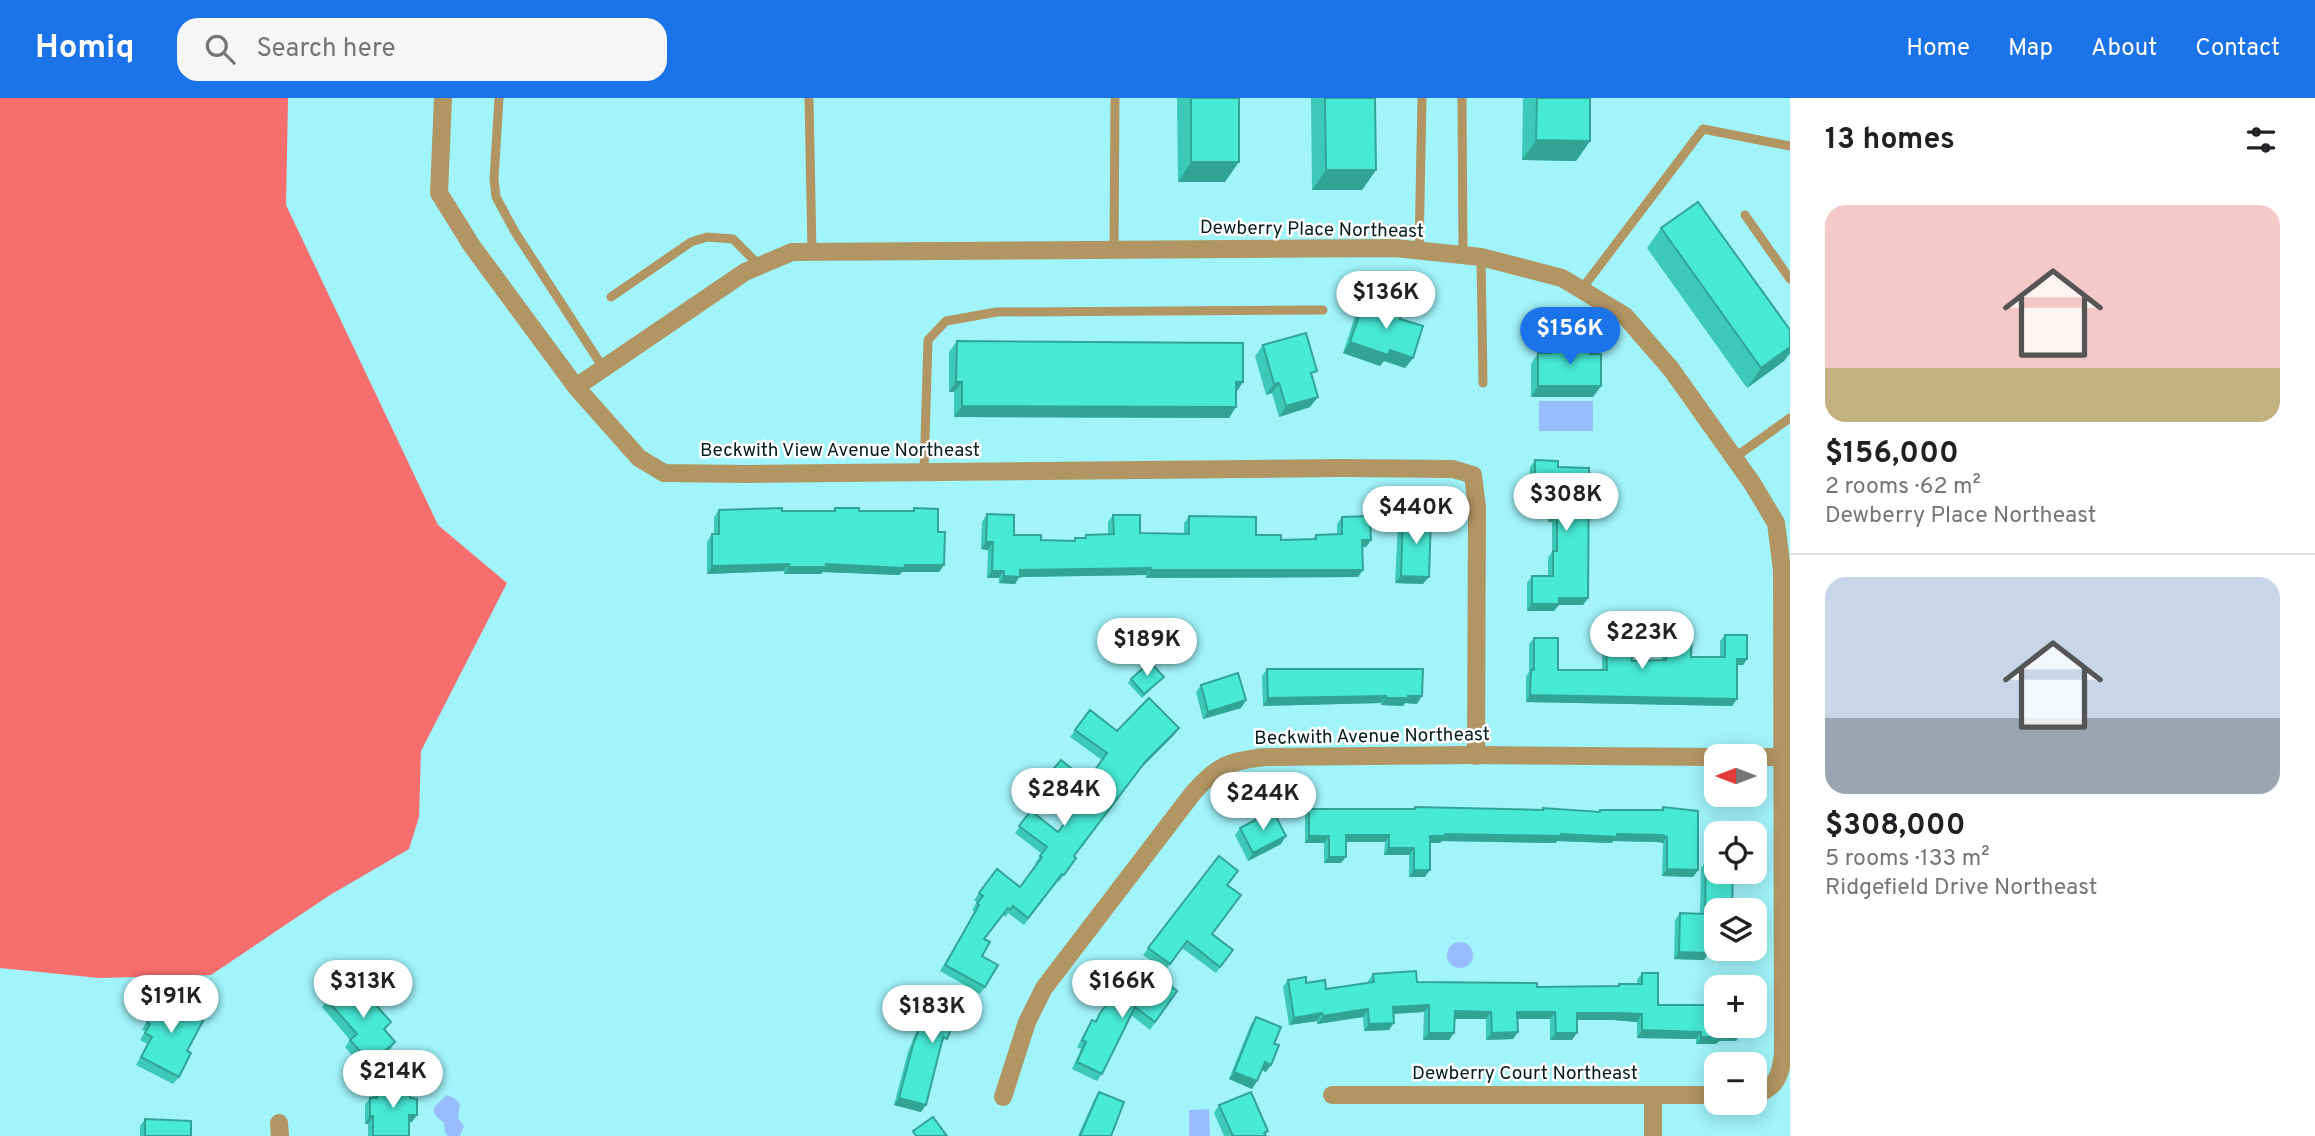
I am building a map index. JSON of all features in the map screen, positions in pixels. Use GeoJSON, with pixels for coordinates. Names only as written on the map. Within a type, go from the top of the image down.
{"type":"FeatureCollection","features":[{"type":"Feature","properties":{"kind":"street","name":"Beckwith View Avenue Northeast"},"geometry":{"type":"LineString","coordinates":[[443,98],[439,193],[472,246],[576,387],[639,458],[664,473],[1423,468],[1452,469],[1473,475],[1477,507],[1476,756]]}},
{"type":"Feature","properties":{"kind":"street","name":"Dewberry Place Northeast"},"geometry":{"type":"LineString","coordinates":[[576,387],[746,272],[792,252],[1395,248],[1472,256],[1562,278],[1625,316],[1671,369],[1776,523],[1782,570],[1786,757],[1783,1053],[1780,1075],[1774,1085],[1767,1088]]}},
{"type":"Feature","properties":{"kind":"street","name":"Beckwith Avenue Northeast"},"geometry":{"type":"LineString","coordinates":[[1003,1097],[1027,1022],[1044,989],[1193,793],[1216,769],[1235,761],[1266,757],[1704,757]]}},
{"type":"Feature","properties":{"kind":"street"},"geometry":{"type":"LineString","coordinates":[[1768,757],[1786,757]]}},
{"type":"Feature","properties":{"kind":"street","name":"Dewberry Court Northeast"},"geometry":{"type":"LineString","coordinates":[[1332,1095],[1704,1096]]}},
{"type":"Feature","properties":{"kind":"street"},"geometry":{"type":"LineString","coordinates":[[1653,1096],[1653,1136]]}},
{"type":"Feature","properties":{"kind":"lane"},"geometry":{"type":"LineString","coordinates":[[499,98],[494,179],[496,197],[515,232],[604,369]]}},
{"type":"Feature","properties":{"kind":"lane"},"geometry":{"type":"LineString","coordinates":[[809,98],[812,252]]}},
{"type":"Feature","properties":{"kind":"lane"},"geometry":{"type":"LineString","coordinates":[[1114,250],[1115,98]]}},
{"type":"Feature","properties":{"kind":"lane"},"geometry":{"type":"LineString","coordinates":[[1419,251],[1422,98]]}},
{"type":"Feature","properties":{"kind":"lane"},"geometry":{"type":"LineString","coordinates":[[1462,98],[1483,383]]}},
{"type":"Feature","properties":{"kind":"lane"},"geometry":{"type":"LineString","coordinates":[[1581,290],[1703,129],[1790,146]]}},
{"type":"Feature","properties":{"kind":"lane"},"geometry":{"type":"LineString","coordinates":[[1745,215],[1790,279]]}},
{"type":"Feature","properties":{"kind":"lane"},"geometry":{"type":"LineString","coordinates":[[611,297],[691,242],[707,237],[733,239],[760,266]]}},
{"type":"Feature","properties":{"kind":"lane"},"geometry":{"type":"LineString","coordinates":[[924,471],[928,340],[946,321],[997,312],[1323,310]]}},
{"type":"Feature","properties":{"kind":"lane"},"geometry":{"type":"LineString","coordinates":[[1734,458],[1790,418]]}},
{"type":"Feature","properties":{"kind":"shaded area"},"geometry":{"type":"Polygon","coordinates":[[[0,98],[288,98],[286,205],[438,525],[507,583],[421,751],[419,817],[409,849],[330,895],[211,975],[99,978],[0,968],[0,98]]]}},
{"type":"Feature","properties":{"kind":"water"},"geometry":{"type":"Polygon","coordinates":[[[1539,401],[1593,401],[1593,431],[1539,431],[1539,401]]]}},
{"type":"Feature","properties":{"kind":"water"},"geometry":{"type":"Polygon","coordinates":[[[1460,942],[1469,946],[1473,955],[1469,964],[1460,968],[1451,964],[1447,955],[1451,946],[1460,942]]]}},
{"type":"Feature","properties":{"kind":"water"},"geometry":{"type":"Polygon","coordinates":[[[447,1095],[460,1104],[458,1118],[464,1126],[460,1136],[448,1136],[444,1123],[434,1113],[434,1107],[447,1095]]]}},
{"type":"Feature","properties":{"kind":"water"},"geometry":{"type":"Polygon","coordinates":[[[1209,1109],[1210,1136],[1189,1136],[1189,1110],[1209,1109]]]}},
{"type":"Feature","properties":{"kind":"building"},"geometry":{"type":"Polygon","coordinates":[[[1191,98],[1239,98],[1239,162],[1191,162],[1191,98]]]}},
{"type":"Feature","properties":{"kind":"building"},"geometry":{"type":"Polygon","coordinates":[[[1325,98],[1375,98],[1376,170],[1326,170],[1325,98]]]}},
{"type":"Feature","properties":{"kind":"building"},"geometry":{"type":"Polygon","coordinates":[[[1537,98],[1590,98],[1590,141],[1536,140],[1537,98]]]}},
{"type":"Feature","properties":{"kind":"building"},"geometry":{"type":"Polygon","coordinates":[[[1698,202],[1790,330],[1790,347],[1761,368],[1661,228],[1698,202]]]}},
{"type":"Feature","properties":{"kind":"building"},"geometry":{"type":"Polygon","coordinates":[[[1365,299],[1402,312],[1400,319],[1423,326],[1413,358],[1390,350],[1388,355],[1350,342],[1365,299]]]}},
{"type":"Feature","properties":{"kind":"building"},"geometry":{"type":"Polygon","coordinates":[[[1306,333],[1317,371],[1311,373],[1318,397],[1286,406],[1279,383],[1274,384],[1263,345],[1306,333]]]}},
{"type":"Feature","properties":{"kind":"building"},"geometry":{"type":"Polygon","coordinates":[[[957,341],[1243,343],[1243,382],[1236,382],[1236,407],[962,406],[962,382],[956,382],[957,341]]]}},
{"type":"Feature","properties":{"kind":"building"},"geometry":{"type":"Polygon","coordinates":[[[1551,344],[1590,344],[1590,354],[1601,354],[1601,386],[1538,386],[1538,353],[1551,353],[1551,344]]]}},
{"type":"Feature","properties":{"kind":"building"},"geometry":{"type":"Polygon","coordinates":[[[1535,460],[1558,461],[1558,467],[1589,468],[1588,598],[1559,598],[1559,604],[1532,604],[1532,576],[1553,576],[1553,551],[1557,551],[1557,515],[1553,515],[1553,487],[1535,487],[1535,460]]]}},
{"type":"Feature","properties":{"kind":"building"},"geometry":{"type":"Polygon","coordinates":[[[782,508],[782,511],[835,511],[835,508],[859,508],[859,511],[938,509],[938,532],[945,532],[944,565],[905,565],[904,568],[826,564],[826,567],[789,567],[789,564],[712,566],[712,534],[719,534],[719,510],[782,508]]]}},
{"type":"Feature","properties":{"kind":"building"},"geometry":{"type":"Polygon","coordinates":[[[987,514],[1014,515],[1014,535],[1041,535],[1041,540],[1075,541],[1075,538],[1086,538],[1086,535],[1114,534],[1113,515],[1140,515],[1140,533],[1189,534],[1189,516],[1256,517],[1256,535],[1281,535],[1281,540],[1316,539],[1316,535],[1342,534],[1342,517],[1370,516],[1371,540],[1362,540],[1363,570],[1020,570],[1020,577],[1004,576],[1004,571],[992,571],[993,542],[986,542],[987,514]]]}},
{"type":"Feature","properties":{"kind":"building"},"geometry":{"type":"Polygon","coordinates":[[[1403,516],[1431,517],[1429,577],[1401,576],[1403,516]]]}},
{"type":"Feature","properties":{"kind":"building"},"geometry":{"type":"Polygon","coordinates":[[[1667,628],[1692,629],[1691,657],[1725,657],[1725,635],[1747,635],[1747,659],[1737,659],[1737,699],[1530,695],[1531,670],[1534,670],[1534,638],[1558,638],[1558,670],[1607,670],[1606,633],[1631,633],[1632,661],[1666,660],[1667,628]]]}},
{"type":"Feature","properties":{"kind":"building"},"geometry":{"type":"Polygon","coordinates":[[[1150,662],[1164,677],[1144,694],[1131,679],[1150,662]]]}},
{"type":"Feature","properties":{"kind":"building"},"geometry":{"type":"Polygon","coordinates":[[[1267,669],[1423,669],[1422,696],[1268,698],[1267,669]]]}},
{"type":"Feature","properties":{"kind":"building"},"geometry":{"type":"Polygon","coordinates":[[[1238,673],[1246,700],[1208,712],[1201,685],[1238,673]]]}},
{"type":"Feature","properties":{"kind":"building"},"geometry":{"type":"Polygon","coordinates":[[[1149,698],[1179,728],[1145,762],[1074,856],[1076,858],[1064,875],[1062,874],[1028,918],[1013,906],[1010,910],[1008,908],[984,939],[990,942],[982,956],[998,965],[985,987],[945,965],[979,905],[977,903],[983,896],[979,893],[997,869],[1020,887],[1042,857],[1040,856],[1047,847],[1019,826],[1031,811],[1058,832],[1083,799],[1050,773],[1061,760],[1087,781],[1107,753],[1075,730],[1090,710],[1117,731],[1149,698]]]}},
{"type":"Feature","properties":{"kind":"building"},"geometry":{"type":"Polygon","coordinates":[[[1663,807],[1698,811],[1698,870],[1667,869],[1667,837],[1662,835],[1430,836],[1430,870],[1414,870],[1414,848],[1389,848],[1389,835],[1346,835],[1346,857],[1329,857],[1329,836],[1309,836],[1309,809],[1543,808],[1600,812],[1663,810],[1663,807]]]}},
{"type":"Feature","properties":{"kind":"building"},"geometry":{"type":"Polygon","coordinates":[[[1273,811],[1286,836],[1253,853],[1240,828],[1273,811]]]}},
{"type":"Feature","properties":{"kind":"building"},"geometry":{"type":"Polygon","coordinates":[[[1219,856],[1238,871],[1227,885],[1241,895],[1212,934],[1233,950],[1220,967],[1187,941],[1170,964],[1148,948],[1219,856]]]}},
{"type":"Feature","properties":{"kind":"building"},"geometry":{"type":"Polygon","coordinates":[[[1706,884],[1733,884],[1732,898],[1705,898],[1706,884]]]}},
{"type":"Feature","properties":{"kind":"building"},"geometry":{"type":"Polygon","coordinates":[[[1680,913],[1704,914],[1704,953],[1679,952],[1680,913]]]}},
{"type":"Feature","properties":{"kind":"building"},"geometry":{"type":"Polygon","coordinates":[[[1416,971],[1417,982],[1537,983],[1537,987],[1642,984],[1642,973],[1658,973],[1658,1005],[1704,1005],[1704,1037],[1701,1037],[1701,1032],[1642,1030],[1642,1014],[1577,1013],[1577,1033],[1556,1033],[1555,1012],[1517,1012],[1518,1032],[1492,1033],[1491,1012],[1455,1011],[1454,1033],[1429,1033],[1429,1005],[1393,1007],[1394,1023],[1369,1024],[1368,1009],[1294,1018],[1288,980],[1306,977],[1306,983],[1325,980],[1326,989],[1374,982],[1373,974],[1416,971]]]}},
{"type":"Feature","properties":{"kind":"building"},"geometry":{"type":"Polygon","coordinates":[[[1157,975],[1177,991],[1155,1022],[1135,1007],[1102,1074],[1077,1062],[1086,1042],[1082,1040],[1092,1020],[1096,1022],[1127,979],[1143,992],[1157,975]]]}},
{"type":"Feature","properties":{"kind":"building"},"geometry":{"type":"Polygon","coordinates":[[[352,978],[391,1022],[384,1029],[395,1042],[371,1063],[350,1040],[357,1034],[327,1000],[352,978]]]}},
{"type":"Feature","properties":{"kind":"building"},"geometry":{"type":"Polygon","coordinates":[[[934,991],[976,1008],[970,1024],[955,1020],[947,1039],[943,1037],[926,1105],[899,1098],[913,1045],[934,991]]]}},
{"type":"Feature","properties":{"kind":"building"},"geometry":{"type":"Polygon","coordinates":[[[167,993],[193,1007],[190,1012],[204,1019],[187,1051],[191,1053],[179,1077],[141,1057],[152,1037],[145,1033],[150,1024],[147,1022],[167,993]]]}},
{"type":"Feature","properties":{"kind":"building"},"geometry":{"type":"Polygon","coordinates":[[[1256,1017],[1281,1027],[1274,1044],[1279,1045],[1271,1065],[1265,1062],[1257,1081],[1234,1072],[1256,1017]]]}},
{"type":"Feature","properties":{"kind":"building"},"geometry":{"type":"Polygon","coordinates":[[[378,1084],[410,1084],[410,1098],[417,1099],[417,1115],[409,1115],[409,1136],[373,1136],[370,1098],[377,1098],[378,1084]]]}},
{"type":"Feature","properties":{"kind":"building"},"geometry":{"type":"Polygon","coordinates":[[[1099,1092],[1124,1102],[1111,1136],[1080,1136],[1099,1092]]]}},
{"type":"Feature","properties":{"kind":"building"},"geometry":{"type":"Polygon","coordinates":[[[1251,1092],[1268,1131],[1264,1133],[1266,1136],[1233,1136],[1219,1105],[1251,1092]]]}},
{"type":"Feature","properties":{"kind":"building"},"geometry":{"type":"Polygon","coordinates":[[[933,1117],[947,1136],[916,1136],[913,1131],[933,1117]]]}},
{"type":"Feature","properties":{"kind":"building"},"geometry":{"type":"Polygon","coordinates":[[[145,1119],[191,1121],[191,1136],[145,1136],[145,1119]]]}}]}
